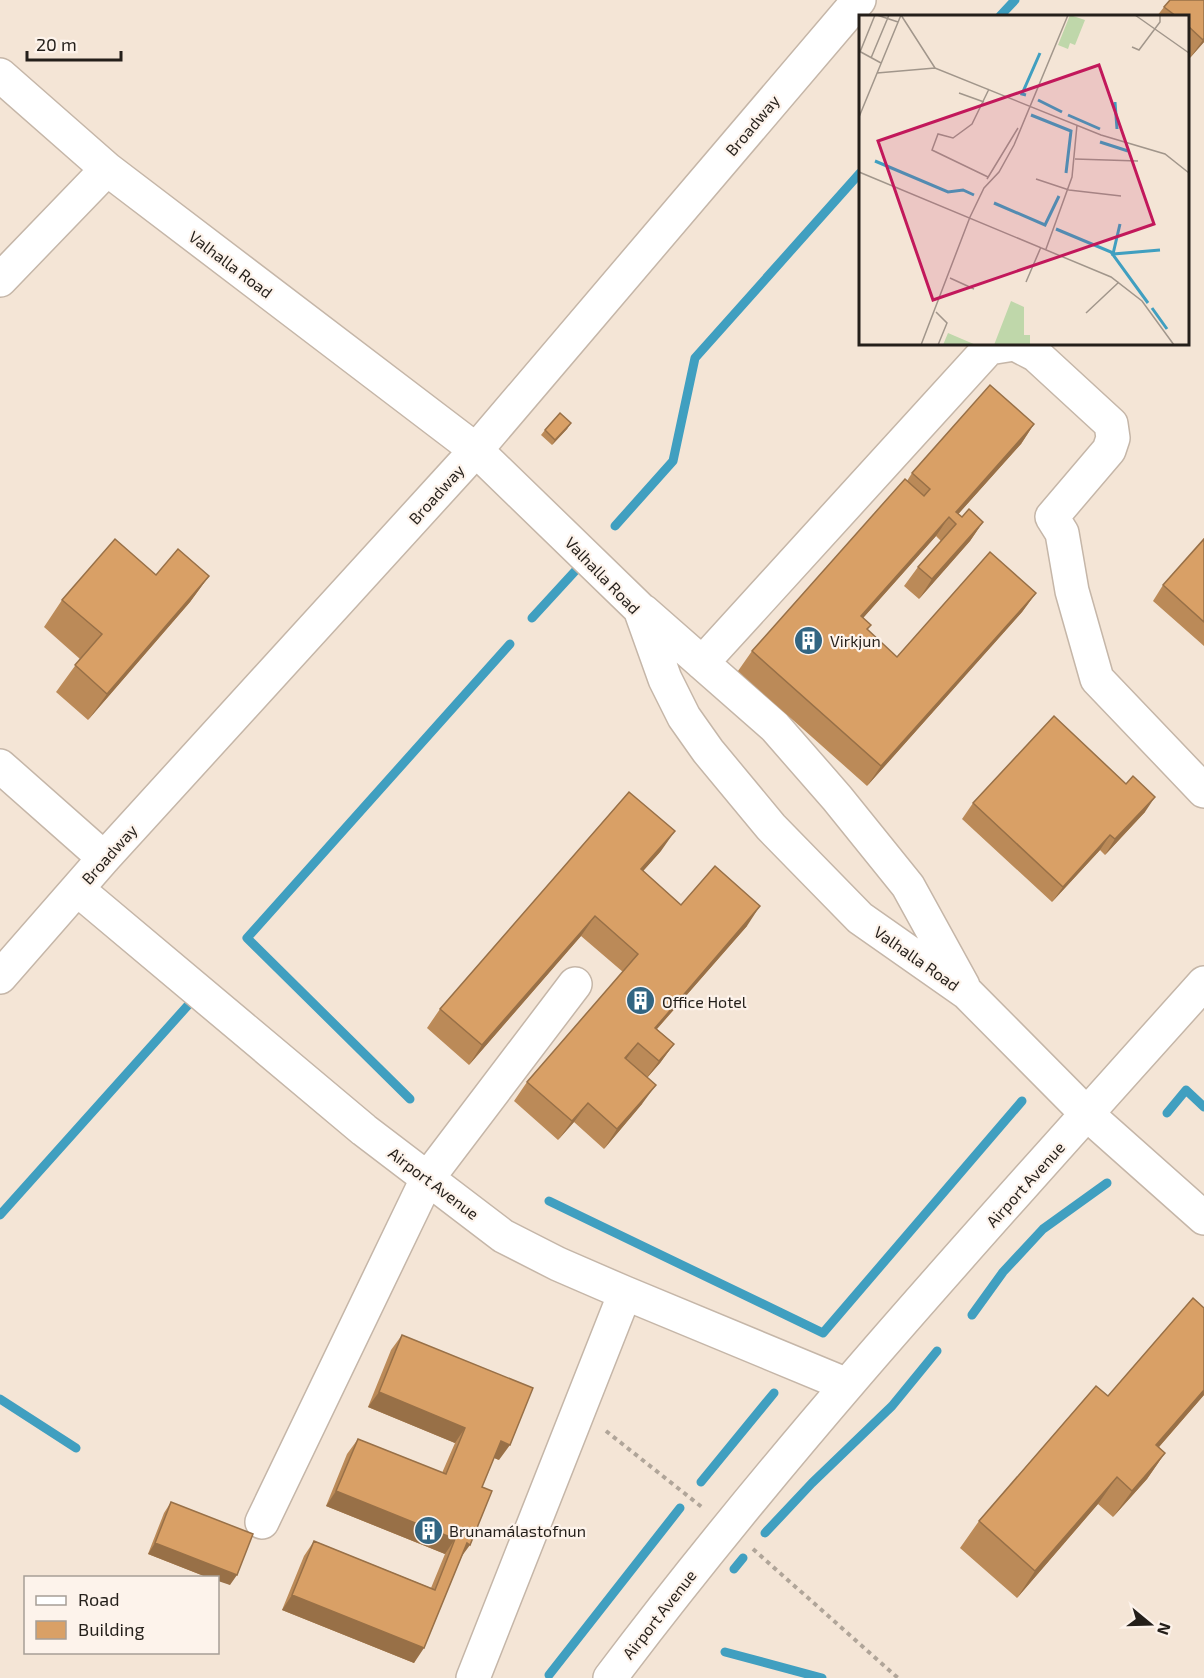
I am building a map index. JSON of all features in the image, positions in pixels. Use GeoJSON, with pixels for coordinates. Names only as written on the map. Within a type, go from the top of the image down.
{"type":"FeatureCollection","features":[{"type":"Feature","properties":{"kind":"street","name":"Broadway"},"geometry":{"type":"LineString","coordinates":[[0,977],[104,858],[476,450],[859,0]]}},
{"type":"Feature","properties":{"kind":"street","name":"Valhalla Road"},"geometry":{"type":"LineString","coordinates":[[0,75],[106,169],[476,450],[640,609],[665,679],[684,717],[708,751],[771,827],[860,918],[967,993],[1087,1114],[1204,1218]]}},
{"type":"Feature","properties":{"kind":"street"},"geometry":{"type":"LineString","coordinates":[[0,280],[106,169]]}},
{"type":"Feature","properties":{"kind":"street"},"geometry":{"type":"LineString","coordinates":[[702,663],[990,348],[1009,345]]}},
{"type":"Feature","properties":{"kind":"street"},"geometry":{"type":"LineString","coordinates":[[1017,345],[1035,355],[1111,424],[1113,438],[1109,450],[1052,517],[1062,533],[1072,591],[1097,679],[1204,791]]}},
{"type":"Feature","properties":{"kind":"street"},"geometry":{"type":"LineString","coordinates":[[640,609],[775,727],[837,798],[908,886],[967,993]]}},
{"type":"Feature","properties":{"kind":"street"},"geometry":{"type":"LineString","coordinates":[[0,766],[104,858]]}},
{"type":"Feature","properties":{"kind":"street","name":"Airport Avenue"},"geometry":{"type":"LineString","coordinates":[[77,889],[364,1130],[503,1236],[558,1264],[625,1293],[848,1385]]}},
{"type":"Feature","properties":{"kind":"street","name":"Airport Avenue"},"geometry":{"type":"LineString","coordinates":[[610,1678],[727,1527],[848,1385],[1204,983]]}},
{"type":"Feature","properties":{"kind":"street"},"geometry":{"type":"LineString","coordinates":[[262,1522],[427,1179],[575,984]]}},
{"type":"Feature","properties":{"kind":"street"},"geometry":{"type":"LineString","coordinates":[[473,1678],[625,1293]]}},
{"type":"Feature","properties":{"kind":"building"},"geometry":{"type":"Polygon","coordinates":[[[1170,0],[1204,0],[1203,40],[1189,27],[1189,15],[1175,15],[1164,7],[1170,0]]]}},
{"type":"Feature","properties":{"kind":"building","name":"Virkjun"},"geometry":{"type":"Polygon","coordinates":[[[990,385],[1034,424],[956,512],[962,517],[969,509],[983,522],[932,579],[918,567],[956,524],[949,517],[861,616],[871,625],[867,629],[897,657],[990,552],[1036,593],[881,766],[752,651],[905,479],[924,496],[930,489],[912,473],[990,385]]]}},
{"type":"Feature","properties":{"kind":"building"},"geometry":{"type":"Polygon","coordinates":[[[560,413],[571,423],[555,440],[545,430],[560,413]]]}},
{"type":"Feature","properties":{"kind":"building"},"geometry":{"type":"Polygon","coordinates":[[[115,539],[156,575],[178,549],[209,576],[107,694],[75,665],[102,634],[62,600],[115,539]]]}},
{"type":"Feature","properties":{"kind":"building"},"geometry":{"type":"Polygon","coordinates":[[[1204,539],[1204,622],[1163,585],[1204,539]]]}},
{"type":"Feature","properties":{"kind":"building"},"geometry":{"type":"Polygon","coordinates":[[[1054,716],[1126,784],[1133,776],[1155,797],[1115,839],[1110,835],[1063,887],[973,803],[1054,716]]]}},
{"type":"Feature","properties":{"kind":"building","name":"Office Hotel"},"geometry":{"type":"Polygon","coordinates":[[[629,792],[675,831],[641,869],[681,905],[715,866],[760,906],[655,1028],[674,1044],[659,1061],[638,1043],[625,1058],[656,1085],[617,1129],[588,1103],[572,1121],[527,1082],[638,954],[595,916],[482,1045],[440,1009],[629,792]]]}},
{"type":"Feature","properties":{"kind":"building"},"geometry":{"type":"Polygon","coordinates":[[[1193,1298],[1204,1308],[1204,1390],[1156,1445],[1165,1453],[1132,1491],[1117,1477],[1035,1571],[979,1521],[1096,1386],[1108,1396],[1193,1298]]]}},
{"type":"Feature","properties":{"kind":"building","name":"Brunamálastofnun"},"geometry":{"type":"Polygon","coordinates":[[[402,1335],[533,1388],[510,1445],[501,1441],[482,1487],[492,1491],[470,1545],[467,1543],[424,1648],[292,1595],[314,1541],[435,1590],[455,1539],[336,1491],[358,1439],[446,1474],[465,1428],[379,1392],[402,1335]]]}},
{"type":"Feature","properties":{"kind":"building"},"geometry":{"type":"Polygon","coordinates":[[[171,1502],[253,1534],[237,1575],[155,1543],[171,1502]]]}},
{"type":"Feature","properties":{"kind":"waterway"},"geometry":{"type":"LineString","coordinates":[[1001,15],[1015,0]]}},
{"type":"Feature","properties":{"kind":"waterway"},"geometry":{"type":"LineString","coordinates":[[615,526],[673,461],[695,358],[859,174]]}},
{"type":"Feature","properties":{"kind":"waterway"},"geometry":{"type":"LineString","coordinates":[[532,618],[577,569]]}},
{"type":"Feature","properties":{"kind":"waterway"},"geometry":{"type":"LineString","coordinates":[[410,1099],[247,938],[510,644]]}},
{"type":"Feature","properties":{"kind":"waterway"},"geometry":{"type":"LineString","coordinates":[[0,1215],[190,1003]]}},
{"type":"Feature","properties":{"kind":"waterway"},"geometry":{"type":"LineString","coordinates":[[1167,1113],[1186,1090],[1204,1107]]}},
{"type":"Feature","properties":{"kind":"waterway"},"geometry":{"type":"LineString","coordinates":[[549,1201],[823,1333],[1022,1101]]}},
{"type":"Feature","properties":{"kind":"waterway"},"geometry":{"type":"LineString","coordinates":[[972,1315],[1003,1272],[1043,1229],[1107,1183]]}},
{"type":"Feature","properties":{"kind":"waterway"},"geometry":{"type":"LineString","coordinates":[[765,1533],[812,1483],[892,1406],[937,1351]]}},
{"type":"Feature","properties":{"kind":"waterway"},"geometry":{"type":"LineString","coordinates":[[701,1482],[774,1393]]}},
{"type":"Feature","properties":{"kind":"waterway"},"geometry":{"type":"LineString","coordinates":[[0,1399],[76,1448]]}},
{"type":"Feature","properties":{"kind":"waterway"},"geometry":{"type":"LineString","coordinates":[[549,1675],[680,1508]]}},
{"type":"Feature","properties":{"kind":"waterway"},"geometry":{"type":"LineString","coordinates":[[734,1569],[743,1558]]}},
{"type":"Feature","properties":{"kind":"waterway"},"geometry":{"type":"LineString","coordinates":[[725,1652],[822,1678]]}},
{"type":"Feature","properties":{"kind":"place","name":"Virkjun"},"geometry":{"type":"Point","coordinates":[809,640]}},
{"type":"Feature","properties":{"kind":"place","name":"Office Hotel"},"geometry":{"type":"Point","coordinates":[641,1001]}},
{"type":"Feature","properties":{"kind":"place","name":"Brunamálastofnun"},"geometry":{"type":"Point","coordinates":[428,1530]}}]}
